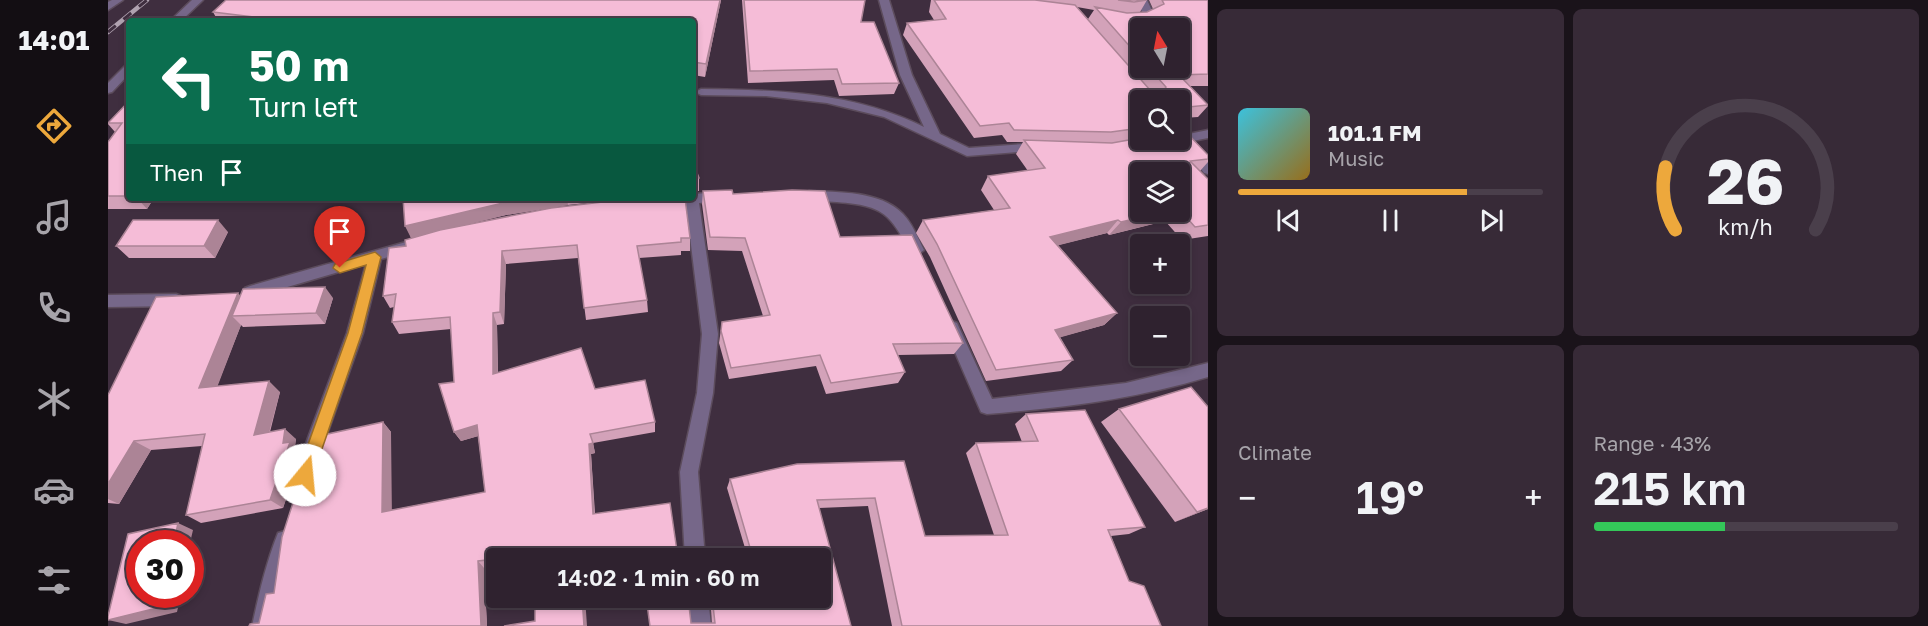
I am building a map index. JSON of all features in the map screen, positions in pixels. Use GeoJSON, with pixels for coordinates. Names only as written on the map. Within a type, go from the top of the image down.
{"type":"FeatureCollection","features":[{"type":"Feature","properties":{"kind":"street"},"geometry":{"type":"LineString","coordinates":[[108,7],[118,0]]}},
{"type":"Feature","properties":{"kind":"street"},"geometry":{"type":"LineString","coordinates":[[179,18],[198,0]]}},
{"type":"Feature","properties":{"kind":"street"},"geometry":{"type":"LineString","coordinates":[[884,0],[906,75],[935,137]]}},
{"type":"Feature","properties":{"kind":"street"},"geometry":{"type":"LineString","coordinates":[[1125,19],[1143,18],[1149,15],[1142,0]]}},
{"type":"Feature","properties":{"kind":"street"},"geometry":{"type":"LineString","coordinates":[[108,90],[126,71]]}},
{"type":"Feature","properties":{"kind":"street"},"geometry":{"type":"LineString","coordinates":[[701,92],[766,93],[827,99],[888,114],[966,152],[1021,147],[1052,148]]}},
{"type":"Feature","properties":{"kind":"street"},"geometry":{"type":"LineString","coordinates":[[1190,136],[1208,134]]}},
{"type":"Feature","properties":{"kind":"street"},"geometry":{"type":"LineString","coordinates":[[1190,148],[1208,170]]}},
{"type":"Feature","properties":{"kind":"street"},"geometry":{"type":"LineString","coordinates":[[696,198],[734,196]]}},
{"type":"Feature","properties":{"kind":"street"},"geometry":{"type":"LineString","coordinates":[[798,196],[862,200],[883,206],[897,216],[926,268]]}},
{"type":"Feature","properties":{"kind":"street"},"geometry":{"type":"LineString","coordinates":[[647,203],[665,201]]}},
{"type":"Feature","properties":{"kind":"street"},"geometry":{"type":"LineString","coordinates":[[692,201],[710,334],[705,393],[689,472],[694,548]]}},
{"type":"Feature","properties":{"kind":"street"},"geometry":{"type":"LineString","coordinates":[[231,295],[266,289],[417,244]]}},
{"type":"Feature","properties":{"kind":"street"},"geometry":{"type":"LineString","coordinates":[[305,475],[355,333],[375,257]]}},
{"type":"Feature","properties":{"kind":"street"},"geometry":{"type":"LineString","coordinates":[[108,301],[189,299]]}},
{"type":"Feature","properties":{"kind":"street"},"geometry":{"type":"LineString","coordinates":[[945,309],[987,407],[1116,393],[1150,387],[1208,370]]}},
{"type":"Feature","properties":{"kind":"street"},"geometry":{"type":"LineString","coordinates":[[262,626],[272,579],[291,520]]}},
{"type":"Feature","properties":{"kind":"street"},"geometry":{"type":"LineString","coordinates":[[699,608],[701,626]]}},
{"type":"Feature","properties":{"kind":"building"},"geometry":{"type":"Polygon","coordinates":[[[226,0],[720,0],[706,64],[696,62],[696,18],[261,18],[213,12],[226,0]]]}},
{"type":"Feature","properties":{"kind":"building"},"geometry":{"type":"Polygon","coordinates":[[[744,0],[865,0],[861,22],[874,22],[899,83],[842,84],[837,69],[750,71],[744,0]]]}},
{"type":"Feature","properties":{"kind":"building"},"geometry":{"type":"Polygon","coordinates":[[[934,0],[1035,0],[1075,5],[1130,67],[1130,78],[1139,78],[1150,90],[1130,90],[1130,129],[1111,132],[1014,130],[1009,123],[980,126],[907,23],[946,19],[934,0]]]}},
{"type":"Feature","properties":{"kind":"building"},"geometry":{"type":"Polygon","coordinates":[[[1118,0],[1147,0],[1134,2],[1118,0]]]}},
{"type":"Feature","properties":{"kind":"building"},"geometry":{"type":"Polygon","coordinates":[[[1162,0],[1208,0],[1208,74],[1190,75],[1190,18],[1130,18],[1130,47],[1095,7],[1127,13],[1147,12],[1164,4],[1162,0]]]}},
{"type":"Feature","properties":{"kind":"building"},"geometry":{"type":"Polygon","coordinates":[[[1158,78],[1182,78],[1208,105],[1190,107],[1190,90],[1164,90],[1166,87],[1158,78]]]}},
{"type":"Feature","properties":{"kind":"building"},"geometry":{"type":"Polygon","coordinates":[[[126,104],[126,196],[108,196],[108,142],[122,123],[108,123],[126,104]]]}},
{"type":"Feature","properties":{"kind":"building"},"geometry":{"type":"Polygon","coordinates":[[[1190,136],[1208,155],[1208,159],[1190,161],[1208,179],[1208,225],[1195,227],[1190,221],[1190,162],[1130,162],[1130,220],[1121,222],[1118,220],[1050,237],[1117,313],[1055,330],[1073,360],[996,370],[937,244],[923,220],[1010,208],[988,176],[1045,168],[1024,140],[1112,143],[1130,140],[1130,150],[1190,150],[1190,136]]]}},
{"type":"Feature","properties":{"kind":"building"},"geometry":{"type":"Polygon","coordinates":[[[732,190],[733,194],[792,190],[825,191],[840,237],[912,235],[963,343],[893,344],[905,372],[831,383],[820,355],[731,368],[721,331],[722,322],[770,315],[745,238],[710,237],[703,191],[732,190]]]}},
{"type":"Feature","properties":{"kind":"building"},"geometry":{"type":"Polygon","coordinates":[[[403,201],[514,201],[503,203],[405,226],[403,201]]]}},
{"type":"Feature","properties":{"kind":"building"},"geometry":{"type":"Polygon","coordinates":[[[611,201],[685,201],[690,238],[681,238],[681,242],[637,246],[647,300],[584,308],[577,245],[502,251],[500,312],[493,313],[493,374],[581,348],[595,389],[645,380],[655,422],[590,434],[593,443],[589,444],[593,514],[670,503],[677,548],[486,548],[486,560],[478,561],[481,626],[249,626],[259,623],[266,594],[274,593],[282,537],[314,437],[383,422],[382,512],[485,492],[477,425],[454,432],[439,384],[454,382],[450,317],[392,322],[396,294],[383,296],[389,248],[406,246],[405,240],[440,230],[551,208],[611,201]]]}},
{"type":"Feature","properties":{"kind":"building"},"geometry":{"type":"Polygon","coordinates":[[[133,220],[218,220],[204,246],[116,246],[133,220]]]}},
{"type":"Feature","properties":{"kind":"building"},"geometry":{"type":"Polygon","coordinates":[[[325,287],[316,313],[232,316],[243,289],[325,287]]]}},
{"type":"Feature","properties":{"kind":"building"},"geometry":{"type":"Polygon","coordinates":[[[238,293],[199,388],[269,381],[254,435],[285,429],[283,443],[290,442],[270,500],[186,515],[205,434],[134,441],[108,484],[108,395],[156,297],[238,293]]]}},
{"type":"Feature","properties":{"kind":"building"},"geometry":{"type":"Polygon","coordinates":[[[1191,387],[1208,407],[1208,508],[1197,512],[1119,409],[1191,387]]]}},
{"type":"Feature","properties":{"kind":"building"},"geometry":{"type":"Polygon","coordinates":[[[1085,410],[1145,527],[1108,530],[1129,581],[1144,586],[1161,626],[902,626],[875,498],[817,500],[830,548],[750,548],[730,479],[797,464],[904,461],[925,536],[1008,535],[976,443],[1038,441],[1026,414],[1085,410]]]}},
{"type":"Feature","properties":{"kind":"building"},"geometry":{"type":"Polygon","coordinates":[[[178,523],[177,530],[146,530],[178,523]]]}},
{"type":"Feature","properties":{"kind":"building"},"geometry":{"type":"Polygon","coordinates":[[[126,542],[126,608],[157,608],[108,620],[126,542]]]}},
{"type":"Feature","properties":{"kind":"building"},"geometry":{"type":"Polygon","coordinates":[[[831,552],[851,626],[650,626],[648,608],[689,608],[691,623],[715,623],[713,608],[831,608],[831,552]]]}},
{"type":"Feature","properties":{"kind":"building"},"geometry":{"type":"Polygon","coordinates":[[[535,608],[583,608],[584,626],[504,626],[535,621],[535,608]]]}},
{"type":"Feature","properties":{"kind":"railway"},"geometry":{"type":"LineString","coordinates":[[108,32],[147,0]]}},
{"type":"Feature","properties":{"kind":"route"},"geometry":{"type":"LineString","coordinates":[[305,475],[355,333],[375,257],[340,268]]}}]}
